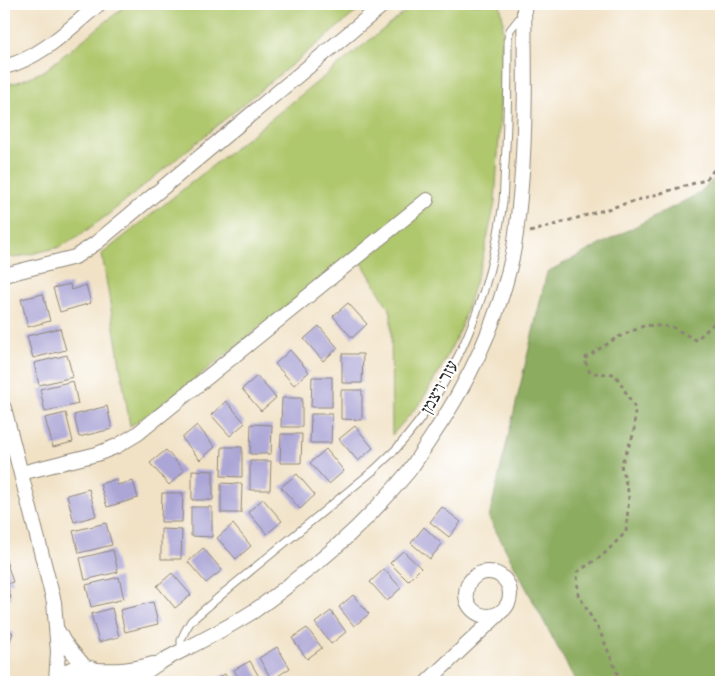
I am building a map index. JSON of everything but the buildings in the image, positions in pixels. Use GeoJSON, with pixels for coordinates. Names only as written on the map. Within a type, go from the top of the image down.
{"type":"FeatureCollection","features":[{"type":"Feature","properties":{"kind":"street"},"geometry":{"type":"LineString","coordinates":[[4,67],[28,59],[45,48],[99,4]]}},
{"type":"Feature","properties":{"kind":"street"},"geometry":{"type":"LineString","coordinates":[[4,275],[75,257],[96,243],[384,4]]}},
{"type":"Feature","properties":{"kind":"street","name":"עזר ויצמן"},"geometry":{"type":"LineString","coordinates":[[159,662],[201,641],[255,610],[335,548],[366,519],[409,471],[464,387],[485,340],[504,289],[516,236],[523,166],[525,99],[524,8]]}},
{"type":"Feature","properties":{"kind":"street"},"geometry":{"type":"LineString","coordinates":[[21,473],[97,454],[117,446],[137,434],[427,200]]}},
{"type":"Feature","properties":{"kind":"street"},"geometry":{"type":"LineString","coordinates":[[4,408],[54,602],[58,652],[56,681]]}},
{"type":"Feature","properties":{"kind":"street"},"geometry":{"type":"LineString","coordinates":[[428,682],[500,614],[508,604],[510,591],[505,579],[500,575],[488,572],[477,575],[468,584],[466,590],[467,602],[470,608],[480,616],[487,617],[500,614]]}},
{"type":"Feature","properties":{"kind":"street"},"geometry":{"type":"LineString","coordinates":[[470,641],[475,623],[475,612]]}},
{"type":"Feature","properties":{"kind":"street"},"geometry":{"type":"LineString","coordinates":[[56,628],[64,642],[91,668],[106,676],[110,682]]}},
{"type":"Feature","properties":{"kind":"street"},"geometry":{"type":"LineString","coordinates":[[56,681],[64,673],[74,668],[117,671],[159,662]]}},
{"type":"Feature","properties":{"kind":"street"},"geometry":{"type":"LineString","coordinates":[[135,682],[159,662]]}},
{"type":"Feature","properties":{"kind":"lane"},"geometry":{"type":"LineString","coordinates":[[181,651],[181,640],[192,621],[396,450],[437,395],[453,366],[478,308],[495,247],[503,200],[508,95],[508,38],[510,30],[524,8]]}},
{"type":"Feature","properties":{"kind":"path"},"geometry":{"type":"LineString","coordinates":[[516,236],[705,180],[721,162]]}},
{"type":"Feature","properties":{"kind":"path"},"geometry":{"type":"LineString","coordinates":[[621,682],[601,634],[578,594],[578,572],[602,556],[626,532],[629,495],[621,465],[634,433],[635,408],[615,374],[590,373],[584,359],[616,338],[646,326],[672,327],[696,340],[721,317]]}},
{"type":"Feature","properties":{"kind":"green space"},"geometry":{"type":"Polygon","coordinates":[[[128,4],[366,4],[109,214],[80,235],[60,247],[14,258],[4,254],[4,85],[18,82],[44,71],[128,4]]]}},
{"type":"Feature","properties":{"kind":"green space"},"geometry":{"type":"Polygon","coordinates":[[[415,4],[500,4],[503,19],[495,203],[482,261],[460,330],[421,402],[392,435],[391,312],[355,251],[161,406],[130,426],[102,254],[415,4]]]}},
{"type":"Feature","properties":{"kind":"green space"},"geometry":{"type":"Polygon","coordinates":[[[721,172],[721,682],[576,682],[489,518],[547,272],[698,194],[721,172]]]}}]}
